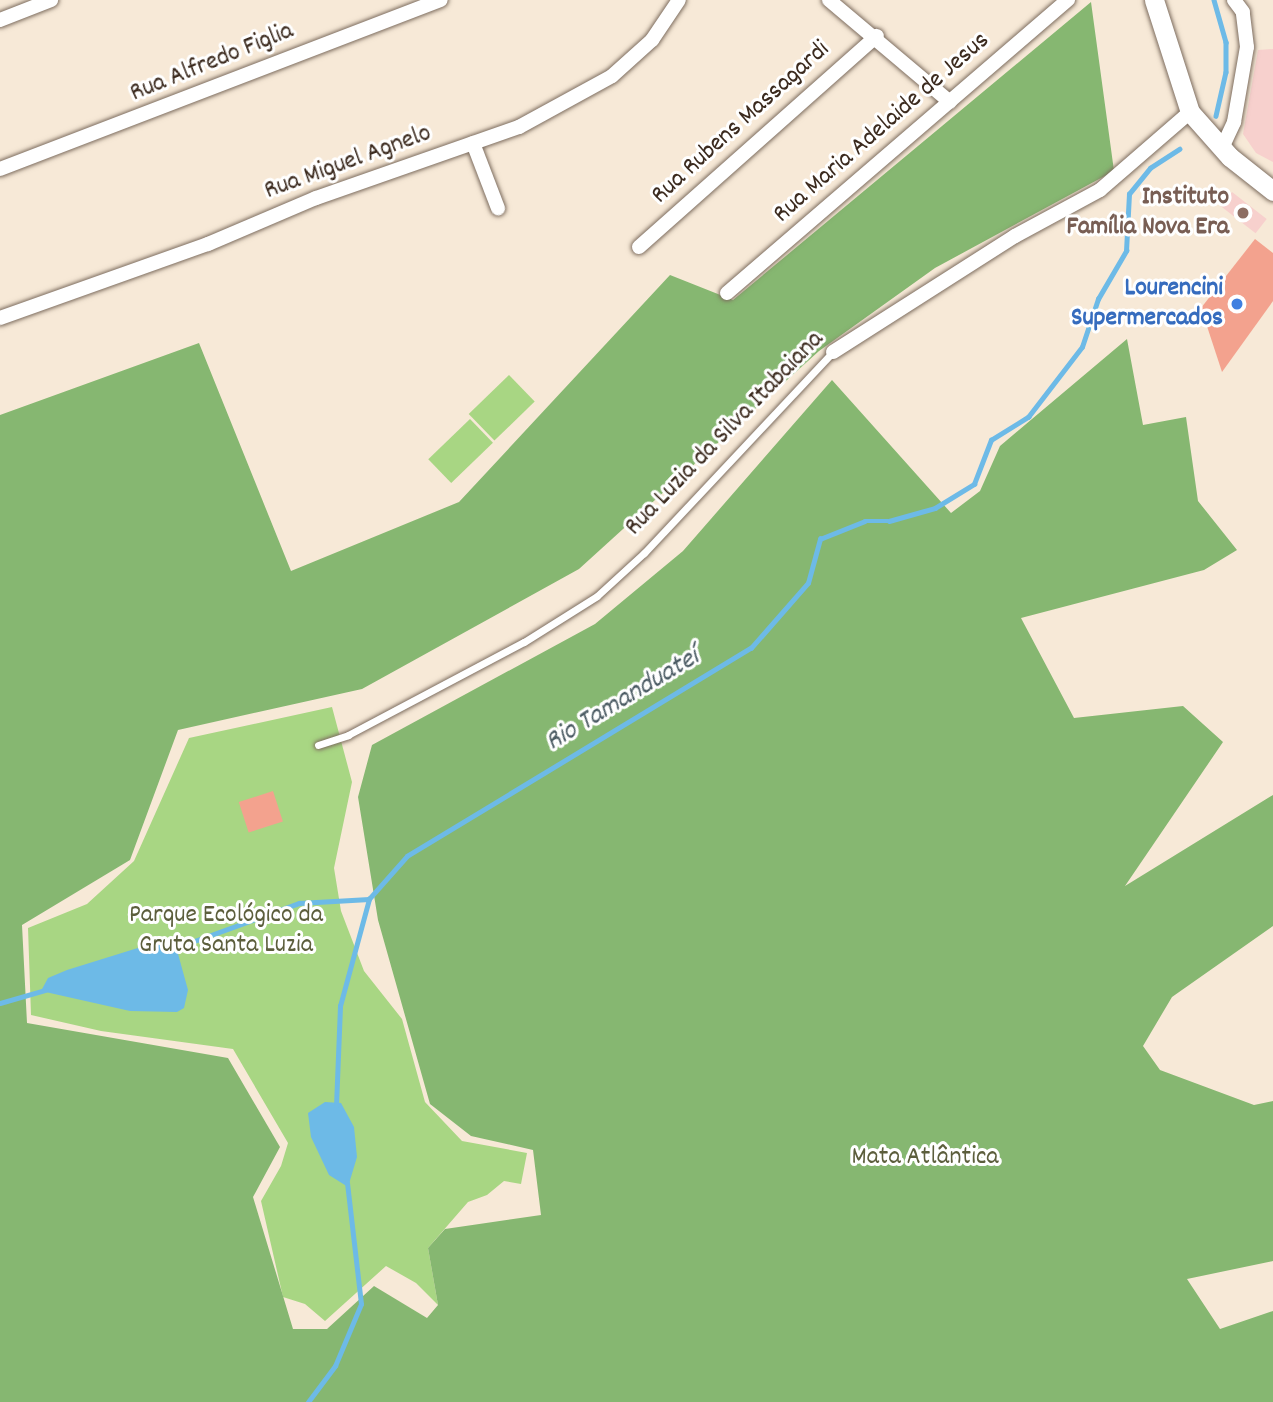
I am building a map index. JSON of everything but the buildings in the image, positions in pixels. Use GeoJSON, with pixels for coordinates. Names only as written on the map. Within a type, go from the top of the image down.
{"type":"FeatureCollection","features":[{"type":"Feature","properties":{"kind":"street"},"geometry":{"type":"LineString","coordinates":[[0,20],[51,0]]}},
{"type":"Feature","properties":{"kind":"street","name":"Rua Alfredo Figlia"},"geometry":{"type":"LineString","coordinates":[[0,169],[441,0]]}},
{"type":"Feature","properties":{"kind":"street","name":"Rua Miguel Agnelo"},"geometry":{"type":"LineString","coordinates":[[0,318],[519,127],[612,76],[652,40],[679,0]]}},
{"type":"Feature","properties":{"kind":"street"},"geometry":{"type":"LineString","coordinates":[[829,0],[877,36],[950,102]]}},
{"type":"Feature","properties":{"kind":"street"},"geometry":{"type":"LineString","coordinates":[[1154,0],[1190,112],[1222,148],[1273,191]]}},
{"type":"Feature","properties":{"kind":"street"},"geometry":{"type":"LineString","coordinates":[[1222,148],[1234,122],[1247,47],[1243,12],[1234,0]]}},
{"type":"Feature","properties":{"kind":"street","name":"Rua Maria Adelaide de Jesus"},"geometry":{"type":"LineString","coordinates":[[726,293],[950,102],[1061,2]]}},
{"type":"Feature","properties":{"kind":"street","name":"Rua Rubens Massagardi"},"geometry":{"type":"LineString","coordinates":[[639,247],[877,36]]}},
{"type":"Feature","properties":{"kind":"street","name":"Rua Luzia da Silva Itabaiana"},"geometry":{"type":"LineString","coordinates":[[833,352],[1015,236],[1111,183],[1190,112]]}},
{"type":"Feature","properties":{"kind":"street"},"geometry":{"type":"LineString","coordinates":[[473,143],[498,208]]}},
{"type":"Feature","properties":{"kind":"lane","name":"Rua Luzia da Silva Itabaiana"},"geometry":{"type":"LineString","coordinates":[[318,745],[348,735],[524,642],[597,596],[644,553],[833,352]]}},
{"type":"Feature","properties":{"kind":"shaded area"},"geometry":{"type":"Polygon","coordinates":[[[1273,49],[1273,162],[1256,153],[1243,134],[1258,50],[1273,49]]]}},
{"type":"Feature","properties":{"kind":"shaded area","name":"Instituto Família Nova Era"},"geometry":{"type":"Polygon","coordinates":[[[1232,192],[1267,219],[1256,233],[1221,206],[1232,192]]]}},
{"type":"Feature","properties":{"kind":"green space","name":"Mata Atlântica"},"geometry":{"type":"Polygon","coordinates":[[[1091,2],[1114,171],[935,268],[819,351],[579,569],[362,689],[178,730],[130,860],[22,925],[27,1023],[228,1058],[280,1147],[253,1197],[293,1329],[327,1329],[374,1286],[427,1318],[438,1305],[428,1248],[445,1229],[541,1215],[533,1150],[471,1136],[430,1104],[378,920],[358,797],[372,745],[595,624],[683,551],[832,380],[951,513],[980,491],[1000,446],[1127,339],[1143,425],[1186,417],[1198,501],[1237,550],[1204,570],[1021,618],[1074,718],[1183,706],[1223,742],[1125,886],[1273,795],[1273,926],[1172,997],[1143,1046],[1160,1070],[1254,1105],[1273,1101],[1273,1261],[1187,1279],[1220,1329],[1273,1311],[1273,1402],[0,1402],[0,415],[199,343],[291,571],[459,502],[670,275],[733,300],[1091,2]]]}},
{"type":"Feature","properties":{"kind":"green space"},"geometry":{"type":"Polygon","coordinates":[[[509,375],[535,402],[494,441],[469,414],[509,375]]]}},
{"type":"Feature","properties":{"kind":"green space"},"geometry":{"type":"Polygon","coordinates":[[[470,419],[493,443],[451,483],[428,459],[470,419]]]}},
{"type":"Feature","properties":{"kind":"green space","name":"Parque Ecológico da Gruta Santa Luzia"},"geometry":{"type":"Polygon","coordinates":[[[332,707],[352,782],[334,868],[341,911],[364,971],[402,1019],[425,1102],[462,1141],[527,1153],[521,1184],[504,1181],[487,1195],[468,1202],[428,1248],[438,1305],[416,1283],[386,1266],[325,1321],[305,1304],[283,1297],[261,1201],[281,1166],[288,1143],[233,1049],[101,1031],[31,1015],[28,928],[87,904],[134,861],[189,738],[332,707]]]}},
{"type":"Feature","properties":{"kind":"water"},"geometry":{"type":"Polygon","coordinates":[[[175,943],[188,990],[184,1008],[177,1012],[130,1011],[41,991],[48,978],[67,970],[141,947],[175,943]]]}},
{"type":"Feature","properties":{"kind":"water"},"geometry":{"type":"Polygon","coordinates":[[[325,1102],[341,1103],[354,1127],[357,1157],[348,1187],[329,1175],[311,1137],[308,1113],[325,1102]]]}},
{"type":"Feature","properties":{"kind":"waterway","name":"Rio Tamanduateí"},"geometry":{"type":"LineString","coordinates":[[1214,0],[1226,42],[1226,72],[1216,116]]}},
{"type":"Feature","properties":{"kind":"waterway","name":"Rio Tamanduateí"},"geometry":{"type":"LineString","coordinates":[[336,1106],[340,1006],[369,899],[407,856],[751,648],[808,583],[820,539],[865,521],[889,521],[935,508],[974,484],[991,440],[1028,417],[1082,347],[1098,299],[1126,251],[1129,194],[1150,168],[1179,149]]}},
{"type":"Feature","properties":{"kind":"waterway"},"geometry":{"type":"LineString","coordinates":[[175,948],[299,903],[369,899]]}},
{"type":"Feature","properties":{"kind":"waterway"},"geometry":{"type":"LineString","coordinates":[[0,1003],[45,990]]}},
{"type":"Feature","properties":{"kind":"waterway","name":"Rio Tamanduateí"},"geometry":{"type":"LineString","coordinates":[[308,1402],[335,1366],[361,1304],[347,1183]]}},
{"type":"Feature","properties":{"kind":"place","name":"Instituto Família Nova Era"},"geometry":{"type":"Point","coordinates":[1243,213]}},
{"type":"Feature","properties":{"kind":"place","name":"Lourencini Supermercados"},"geometry":{"type":"Point","coordinates":[1237,304]}}]}
